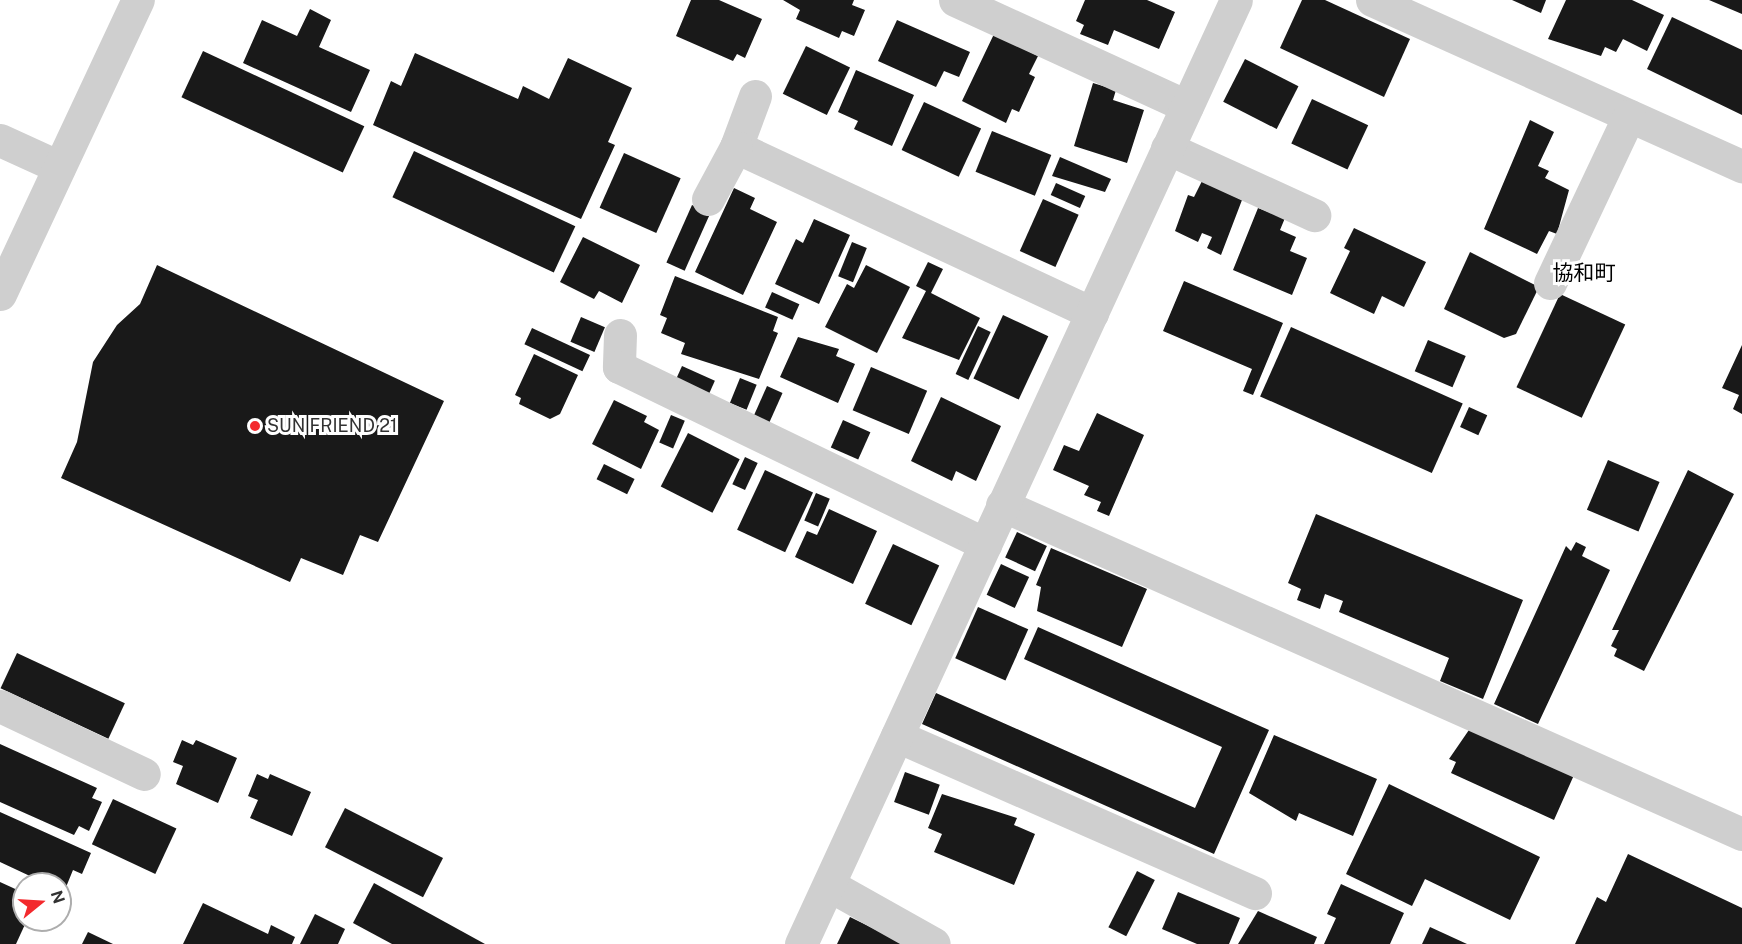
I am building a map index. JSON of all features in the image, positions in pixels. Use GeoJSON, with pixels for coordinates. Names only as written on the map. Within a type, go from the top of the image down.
{"type":"FeatureCollection","features":[{"type":"Feature","properties":{"kind":"street"},"geometry":{"type":"LineString","coordinates":[[0,294],[138,0]]}},
{"type":"Feature","properties":{"kind":"street"},"geometry":{"type":"LineString","coordinates":[[955,0],[1187,106]]}},
{"type":"Feature","properties":{"kind":"street"},"geometry":{"type":"LineString","coordinates":[[801,944],[1236,0]]}},
{"type":"Feature","properties":{"kind":"street"},"geometry":{"type":"LineString","coordinates":[[1372,0],[1742,166]]}},
{"type":"Feature","properties":{"kind":"street"},"geometry":{"type":"LineString","coordinates":[[708,199],[736,147],[755,96]]}},
{"type":"Feature","properties":{"kind":"street"},"geometry":{"type":"LineString","coordinates":[[1550,284],[1629,116]]}},
{"type":"Feature","properties":{"kind":"street"},"geometry":{"type":"LineString","coordinates":[[0,140],[59,167]]}},
{"type":"Feature","properties":{"kind":"street"},"geometry":{"type":"LineString","coordinates":[[736,147],[1092,313]]}},
{"type":"Feature","properties":{"kind":"street"},"geometry":{"type":"LineString","coordinates":[[1167,148],[1314,215]]}},
{"type":"Feature","properties":{"kind":"street"},"geometry":{"type":"LineString","coordinates":[[620,335],[619,367],[985,544]]}},
{"type":"Feature","properties":{"kind":"street"},"geometry":{"type":"LineString","coordinates":[[1002,505],[1742,834]]}},
{"type":"Feature","properties":{"kind":"street"},"geometry":{"type":"LineString","coordinates":[[0,706],[144,774]]}},
{"type":"Feature","properties":{"kind":"street"},"geometry":{"type":"LineString","coordinates":[[897,736],[1255,893]]}},
{"type":"Feature","properties":{"kind":"street"},"geometry":{"type":"LineString","coordinates":[[829,885],[934,944]]}},
{"type":"Feature","properties":{"kind":"building"},"geometry":{"type":"Polygon","coordinates":[[[691,0],[719,0],[762,19],[745,58],[737,54],[733,61],[676,36],[691,0]]]}},
{"type":"Feature","properties":{"kind":"building"},"geometry":{"type":"Polygon","coordinates":[[[783,0],[854,0],[852,5],[865,10],[854,36],[842,31],[839,38],[796,19],[800,10],[783,0]]]}},
{"type":"Feature","properties":{"kind":"building"},"geometry":{"type":"Polygon","coordinates":[[[1085,0],[1147,0],[1175,12],[1159,49],[1114,30],[1108,45],[1080,34],[1084,25],[1076,21],[1085,0]]]}},
{"type":"Feature","properties":{"kind":"building"},"geometry":{"type":"Polygon","coordinates":[[[1302,0],[1325,0],[1410,39],[1384,97],[1280,48],[1302,0]]]}},
{"type":"Feature","properties":{"kind":"building"},"geometry":{"type":"Polygon","coordinates":[[[1512,0],[1546,0],[1541,13],[1512,0]]]}},
{"type":"Feature","properties":{"kind":"building"},"geometry":{"type":"Polygon","coordinates":[[[1566,0],[1632,0],[1664,15],[1647,51],[1623,39],[1616,52],[1605,47],[1601,56],[1548,39],[1566,0]]]}},
{"type":"Feature","properties":{"kind":"building"},"geometry":{"type":"Polygon","coordinates":[[[1709,0],[1742,0],[1742,14],[1709,0]]]}},
{"type":"Feature","properties":{"kind":"building"},"geometry":{"type":"Polygon","coordinates":[[[310,9],[331,20],[319,47],[370,70],[351,112],[243,63],[262,20],[297,36],[310,9]]]}},
{"type":"Feature","properties":{"kind":"building"},"geometry":{"type":"Polygon","coordinates":[[[1672,17],[1742,50],[1742,115],[1647,69],[1672,17]]]}},
{"type":"Feature","properties":{"kind":"building"},"geometry":{"type":"Polygon","coordinates":[[[897,20],[970,52],[959,77],[944,71],[936,87],[878,61],[897,20]]]}},
{"type":"Feature","properties":{"kind":"building"},"geometry":{"type":"Polygon","coordinates":[[[994,34],[1038,56],[1029,74],[1035,77],[1019,112],[1012,109],[1006,123],[962,101],[994,34]]]}},
{"type":"Feature","properties":{"kind":"building"},"geometry":{"type":"Polygon","coordinates":[[[806,46],[850,67],[827,115],[783,94],[806,46]]]}},
{"type":"Feature","properties":{"kind":"building"},"geometry":{"type":"Polygon","coordinates":[[[203,51],[364,126],[343,172],[181,97],[203,51]]]}},
{"type":"Feature","properties":{"kind":"building"},"geometry":{"type":"Polygon","coordinates":[[[415,53],[518,99],[523,86],[549,99],[568,58],[632,88],[608,142],[615,145],[581,219],[373,125],[391,81],[401,86],[415,53]]]}},
{"type":"Feature","properties":{"kind":"building"},"geometry":{"type":"Polygon","coordinates":[[[1245,59],[1298,86],[1277,129],[1223,102],[1245,59]]]}},
{"type":"Feature","properties":{"kind":"building"},"geometry":{"type":"Polygon","coordinates":[[[856,70],[914,95],[892,146],[854,129],[858,121],[838,112],[856,70]]]}},
{"type":"Feature","properties":{"kind":"building"},"geometry":{"type":"Polygon","coordinates":[[[1093,83],[1116,90],[1113,100],[1144,110],[1127,163],[1074,146],[1093,83]]]}},
{"type":"Feature","properties":{"kind":"building"},"geometry":{"type":"Polygon","coordinates":[[[1312,99],[1368,125],[1347,170],[1291,143],[1312,99]]]}},
{"type":"Feature","properties":{"kind":"building"},"geometry":{"type":"Polygon","coordinates":[[[924,102],[981,129],[959,177],[902,150],[924,102]]]}},
{"type":"Feature","properties":{"kind":"building"},"geometry":{"type":"Polygon","coordinates":[[[1530,120],[1554,132],[1538,166],[1549,171],[1545,178],[1569,190],[1557,234],[1549,231],[1537,254],[1484,229],[1530,120]]]}},
{"type":"Feature","properties":{"kind":"building"},"geometry":{"type":"Polygon","coordinates":[[[992,131],[1051,155],[1035,196],[976,172],[992,131]]]}},
{"type":"Feature","properties":{"kind":"building"},"geometry":{"type":"Polygon","coordinates":[[[414,151],[575,226],[554,272],[392,197],[414,151]]]}},
{"type":"Feature","properties":{"kind":"building"},"geometry":{"type":"Polygon","coordinates":[[[624,153],[681,178],[656,233],[600,208],[624,153]]]}},
{"type":"Feature","properties":{"kind":"building"},"geometry":{"type":"Polygon","coordinates":[[[1060,157],[1111,179],[1105,192],[1052,176],[1060,157]]]}},
{"type":"Feature","properties":{"kind":"building"},"geometry":{"type":"Polygon","coordinates":[[[1202,181],[1242,200],[1221,255],[1207,248],[1212,237],[1202,233],[1198,242],[1175,231],[1188,195],[1194,197],[1202,181]]]}},
{"type":"Feature","properties":{"kind":"building"},"geometry":{"type":"Polygon","coordinates":[[[1056,183],[1085,196],[1080,208],[1051,195],[1056,183]]]}},
{"type":"Feature","properties":{"kind":"building"},"geometry":{"type":"Polygon","coordinates":[[[734,188],[755,198],[750,209],[777,222],[743,295],[695,272],[734,188]]]}},
{"type":"Feature","properties":{"kind":"building"},"geometry":{"type":"Polygon","coordinates":[[[1043,199],[1079,215],[1055,267],[1020,251],[1043,199]]]}},
{"type":"Feature","properties":{"kind":"building"},"geometry":{"type":"Polygon","coordinates":[[[692,205],[710,213],[685,271],[666,263],[692,205]]]}},
{"type":"Feature","properties":{"kind":"building"},"geometry":{"type":"Polygon","coordinates":[[[1258,208],[1285,218],[1280,230],[1296,237],[1290,251],[1307,258],[1292,295],[1233,270],[1258,208]]]}},
{"type":"Feature","properties":{"kind":"building"},"geometry":{"type":"Polygon","coordinates":[[[814,219],[850,235],[819,304],[775,284],[796,239],[803,243],[814,219]]]}},
{"type":"Feature","properties":{"kind":"building"},"geometry":{"type":"Polygon","coordinates":[[[1354,228],[1426,262],[1404,307],[1382,296],[1374,314],[1330,293],[1350,251],[1344,248],[1354,228]]]}},
{"type":"Feature","properties":{"kind":"building"},"geometry":{"type":"Polygon","coordinates":[[[583,237],[640,265],[622,303],[599,291],[594,299],[560,282],[583,237]]]}},
{"type":"Feature","properties":{"kind":"building"},"geometry":{"type":"Polygon","coordinates":[[[852,242],[867,248],[853,282],[838,276],[852,242]]]}},
{"type":"Feature","properties":{"kind":"building"},"geometry":{"type":"Polygon","coordinates":[[[1470,252],[1539,287],[1516,334],[1504,338],[1444,309],[1470,252]]]}},
{"type":"Feature","properties":{"kind":"building"},"geometry":{"type":"Polygon","coordinates":[[[928,262],[943,269],[931,293],[980,318],[959,360],[902,338],[926,291],[916,286],[928,262]]]}},
{"type":"Feature","properties":{"kind":"building","name":"SUN FRIEND 21"},"geometry":{"type":"Polygon","coordinates":[[[157,265],[444,401],[378,542],[360,535],[343,575],[301,558],[290,582],[61,478],[77,442],[93,362],[117,325],[140,304],[157,265]]]}},
{"type":"Feature","properties":{"kind":"building"},"geometry":{"type":"Polygon","coordinates":[[[866,265],[910,287],[877,353],[825,327],[847,284],[854,288],[866,265]]]}},
{"type":"Feature","properties":{"kind":"building"},"geometry":{"type":"Polygon","coordinates":[[[675,276],[778,317],[773,331],[778,333],[759,379],[681,354],[685,343],[661,333],[667,318],[660,315],[675,276]]]}},
{"type":"Feature","properties":{"kind":"building"},"geometry":{"type":"Polygon","coordinates":[[[1184,281],[1283,323],[1253,395],[1243,391],[1252,369],[1163,331],[1184,281]]]}},
{"type":"Feature","properties":{"kind":"building"},"geometry":{"type":"Polygon","coordinates":[[[772,292],[799,304],[792,320],[765,308],[772,292]]]}},
{"type":"Feature","properties":{"kind":"building"},"geometry":{"type":"Polygon","coordinates":[[[1560,294],[1625,324],[1582,418],[1516,387],[1560,294]]]}},
{"type":"Feature","properties":{"kind":"building"},"geometry":{"type":"Polygon","coordinates":[[[1003,315],[1048,336],[1019,400],[973,378],[1003,315]]]}},
{"type":"Feature","properties":{"kind":"building"},"geometry":{"type":"Polygon","coordinates":[[[581,317],[605,327],[594,352],[570,342],[581,317]]]}},
{"type":"Feature","properties":{"kind":"building"},"geometry":{"type":"Polygon","coordinates":[[[978,326],[991,332],[968,380],[956,374],[978,326]]]}},
{"type":"Feature","properties":{"kind":"building"},"geometry":{"type":"Polygon","coordinates":[[[1291,327],[1463,403],[1432,473],[1260,396],[1291,327]]]}},
{"type":"Feature","properties":{"kind":"building"},"geometry":{"type":"Polygon","coordinates":[[[532,328],[590,355],[582,371],[524,344],[532,328]]]}},
{"type":"Feature","properties":{"kind":"building"},"geometry":{"type":"Polygon","coordinates":[[[798,337],[839,349],[836,356],[855,364],[838,403],[780,377],[798,337]]]}},
{"type":"Feature","properties":{"kind":"building"},"geometry":{"type":"Polygon","coordinates":[[[1428,340],[1466,356],[1452,387],[1415,371],[1428,340]]]}},
{"type":"Feature","properties":{"kind":"building"},"geometry":{"type":"Polygon","coordinates":[[[1742,345],[1742,414],[1733,409],[1739,395],[1722,388],[1742,345]]]}},
{"type":"Feature","properties":{"kind":"building"},"geometry":{"type":"Polygon","coordinates":[[[534,354],[578,375],[560,414],[550,419],[519,404],[521,398],[515,395],[534,354]]]}},
{"type":"Feature","properties":{"kind":"building"},"geometry":{"type":"Polygon","coordinates":[[[682,366],[715,381],[708,395],[675,381],[682,366]]]}},
{"type":"Feature","properties":{"kind":"building"},"geometry":{"type":"Polygon","coordinates":[[[871,367],[927,391],[909,434],[853,410],[871,367]]]}},
{"type":"Feature","properties":{"kind":"building"},"geometry":{"type":"Polygon","coordinates":[[[740,378],[757,385],[747,410],[730,403],[740,378]]]}},
{"type":"Feature","properties":{"kind":"building"},"geometry":{"type":"Polygon","coordinates":[[[767,386],[783,393],[769,423],[754,416],[767,386]]]}},
{"type":"Feature","properties":{"kind":"building"},"geometry":{"type":"Polygon","coordinates":[[[941,397],[1001,426],[976,481],[956,471],[952,481],[911,461],[941,397]]]}},
{"type":"Feature","properties":{"kind":"building"},"geometry":{"type":"Polygon","coordinates":[[[614,400],[647,416],[644,422],[659,430],[641,469],[592,444],[614,400]]]}},
{"type":"Feature","properties":{"kind":"building"},"geometry":{"type":"Polygon","coordinates":[[[1469,407],[1487,415],[1478,435],[1460,427],[1469,407]]]}},
{"type":"Feature","properties":{"kind":"building"},"geometry":{"type":"Polygon","coordinates":[[[1097,413],[1144,435],[1109,516],[1097,511],[1101,502],[1084,495],[1089,486],[1053,470],[1064,445],[1079,451],[1097,413]]]}},
{"type":"Feature","properties":{"kind":"building"},"geometry":{"type":"Polygon","coordinates":[[[671,415],[685,421],[673,448],[659,443],[671,415]]]}},
{"type":"Feature","properties":{"kind":"building"},"geometry":{"type":"Polygon","coordinates":[[[843,420],[870,432],[858,460],[831,447],[843,420]]]}},
{"type":"Feature","properties":{"kind":"building"},"geometry":{"type":"Polygon","coordinates":[[[688,433],[740,459],[712,513],[661,486],[688,433]]]}},
{"type":"Feature","properties":{"kind":"building"},"geometry":{"type":"Polygon","coordinates":[[[745,457],[758,463],[745,490],[732,484],[745,457]]]}},
{"type":"Feature","properties":{"kind":"building"},"geometry":{"type":"Polygon","coordinates":[[[1608,460],[1660,482],[1638,532],[1587,510],[1608,460]]]}},
{"type":"Feature","properties":{"kind":"building"},"geometry":{"type":"Polygon","coordinates":[[[604,464],[635,479],[627,494],[597,479],[604,464]]]}},
{"type":"Feature","properties":{"kind":"building"},"geometry":{"type":"Polygon","coordinates":[[[765,470],[813,492],[785,552],[737,530],[765,470]]]}},
{"type":"Feature","properties":{"kind":"building"},"geometry":{"type":"Polygon","coordinates":[[[1688,470],[1734,494],[1644,671],[1614,656],[1617,649],[1611,646],[1619,630],[1612,630],[1688,470]]]}},
{"type":"Feature","properties":{"kind":"building"},"geometry":{"type":"Polygon","coordinates":[[[816,493],[830,499],[818,526],[804,521],[816,493]]]}},
{"type":"Feature","properties":{"kind":"building"},"geometry":{"type":"Polygon","coordinates":[[[829,509],[877,531],[853,584],[795,557],[807,531],[817,535],[829,509]]]}},
{"type":"Feature","properties":{"kind":"building"},"geometry":{"type":"Polygon","coordinates":[[[1316,514],[1523,600],[1483,699],[1440,681],[1449,658],[1339,612],[1343,601],[1325,594],[1320,609],[1297,600],[1301,589],[1288,583],[1316,514]]]}},
{"type":"Feature","properties":{"kind":"building"},"geometry":{"type":"Polygon","coordinates":[[[1017,532],[1047,546],[1035,571],[1005,557],[1017,532]]]}},
{"type":"Feature","properties":{"kind":"building"},"geometry":{"type":"Polygon","coordinates":[[[1576,542],[1586,547],[1582,556],[1610,570],[1538,724],[1494,704],[1566,546],[1571,551],[1576,542]]]}},
{"type":"Feature","properties":{"kind":"building"},"geometry":{"type":"Polygon","coordinates":[[[893,544],[939,566],[911,625],[865,604],[893,544]]]}},
{"type":"Feature","properties":{"kind":"building"},"geometry":{"type":"Polygon","coordinates":[[[1051,548],[1147,589],[1122,647],[1037,611],[1041,587],[1036,585],[1051,548]]]}},
{"type":"Feature","properties":{"kind":"building"},"geometry":{"type":"Polygon","coordinates":[[[1001,564],[1029,577],[1015,608],[987,595],[1001,564]]]}},
{"type":"Feature","properties":{"kind":"building"},"geometry":{"type":"Polygon","coordinates":[[[978,607],[1028,629],[1005,681],[955,658],[978,607]]]}},
{"type":"Feature","properties":{"kind":"building"},"geometry":{"type":"Polygon","coordinates":[[[1038,627],[1269,730],[1214,854],[922,724],[936,693],[1195,808],[1222,747],[1024,659],[1038,627]]]}},
{"type":"Feature","properties":{"kind":"building"},"geometry":{"type":"Polygon","coordinates":[[[17,653],[125,703],[108,739],[1,688],[17,653]]]}},
{"type":"Feature","properties":{"kind":"building"},"geometry":{"type":"Polygon","coordinates":[[[1471,727],[1574,775],[1554,820],[1451,773],[1456,762],[1449,759],[1471,727]]]}},
{"type":"Feature","properties":{"kind":"building"},"geometry":{"type":"Polygon","coordinates":[[[1274,735],[1377,779],[1353,836],[1299,813],[1296,821],[1249,793],[1274,735]]]}},
{"type":"Feature","properties":{"kind":"building"},"geometry":{"type":"Polygon","coordinates":[[[182,740],[193,745],[196,740],[237,758],[218,803],[176,784],[183,766],[173,762],[182,740]]]}},
{"type":"Feature","properties":{"kind":"building"},"geometry":{"type":"Polygon","coordinates":[[[0,744],[97,788],[92,798],[102,802],[89,831],[79,826],[74,835],[0,802],[0,744]]]}},
{"type":"Feature","properties":{"kind":"building"},"geometry":{"type":"Polygon","coordinates":[[[905,772],[940,785],[929,815],[894,802],[905,772]]]}},
{"type":"Feature","properties":{"kind":"building"},"geometry":{"type":"Polygon","coordinates":[[[257,774],[268,779],[270,774],[311,792],[292,836],[250,818],[258,800],[248,796],[257,774]]]}},
{"type":"Feature","properties":{"kind":"building"},"geometry":{"type":"Polygon","coordinates":[[[1389,784],[1540,857],[1510,920],[1425,879],[1412,906],[1346,874],[1389,784]]]}},
{"type":"Feature","properties":{"kind":"building"},"geometry":{"type":"Polygon","coordinates":[[[942,794],[1017,818],[1014,825],[1035,834],[1014,885],[934,852],[942,834],[928,828],[942,794]]]}},
{"type":"Feature","properties":{"kind":"building"},"geometry":{"type":"Polygon","coordinates":[[[113,799],[176,829],[155,874],[92,844],[113,799]]]}},
{"type":"Feature","properties":{"kind":"building"},"geometry":{"type":"Polygon","coordinates":[[[345,808],[443,858],[423,897],[325,847],[345,808]]]}},
{"type":"Feature","properties":{"kind":"building"},"geometry":{"type":"Polygon","coordinates":[[[0,812],[91,853],[82,874],[73,870],[72,872],[21,872],[0,862],[0,812]]]}},
{"type":"Feature","properties":{"kind":"building"},"geometry":{"type":"Polygon","coordinates":[[[1628,854],[1742,908],[1742,944],[1575,944],[1597,897],[1606,902],[1628,854]]]}},
{"type":"Feature","properties":{"kind":"building"},"geometry":{"type":"Polygon","coordinates":[[[1137,871],[1155,880],[1126,936],[1108,927],[1137,871]]]}},
{"type":"Feature","properties":{"kind":"building"},"geometry":{"type":"Polygon","coordinates":[[[0,882],[12,888],[12,932],[22,932],[16,944],[0,944],[0,882]]]}},
{"type":"Feature","properties":{"kind":"building"},"geometry":{"type":"Polygon","coordinates":[[[374,883],[485,944],[392,944],[353,923],[374,883]]]}},
{"type":"Feature","properties":{"kind":"building"},"geometry":{"type":"Polygon","coordinates":[[[1341,884],[1404,913],[1390,944],[1324,944],[1336,918],[1327,914],[1341,884]]]}},
{"type":"Feature","properties":{"kind":"building"},"geometry":{"type":"Polygon","coordinates":[[[1178,892],[1240,918],[1229,944],[1197,944],[1162,929],[1178,892]]]}},
{"type":"Feature","properties":{"kind":"building"},"geometry":{"type":"Polygon","coordinates":[[[203,903],[268,934],[271,925],[295,937],[292,944],[183,944],[203,903]]]}},
{"type":"Feature","properties":{"kind":"building"},"geometry":{"type":"Polygon","coordinates":[[[1258,911],[1317,937],[1314,944],[1238,944],[1258,911]]]}},
{"type":"Feature","properties":{"kind":"building"},"geometry":{"type":"Polygon","coordinates":[[[315,914],[345,929],[338,944],[300,944],[315,914]]]}},
{"type":"Feature","properties":{"kind":"building"},"geometry":{"type":"Polygon","coordinates":[[[850,917],[905,944],[837,944],[850,917]]]}},
{"type":"Feature","properties":{"kind":"building"},"geometry":{"type":"Polygon","coordinates":[[[1430,927],[1467,944],[1422,944],[1430,927]]]}},
{"type":"Feature","properties":{"kind":"building"},"geometry":{"type":"Polygon","coordinates":[[[88,932],[113,944],[82,944],[88,932]]]}},
{"type":"Feature","properties":{"kind":"place","name":"SUN FRIEND 21"},"geometry":{"type":"Point","coordinates":[255,426]}},
{"type":"Feature","properties":{"kind":"district","name":"協和町"},"geometry":{"type":"Point","coordinates":[1584,273]}}]}
